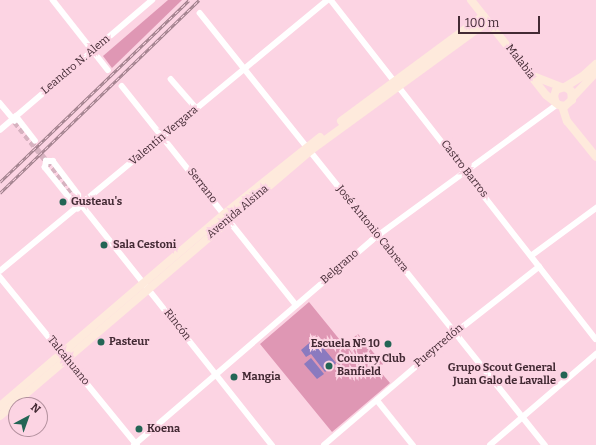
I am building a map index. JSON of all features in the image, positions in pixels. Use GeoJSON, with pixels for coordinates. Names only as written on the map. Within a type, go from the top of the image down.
{"type":"FeatureCollection","features":[{"type":"Feature","properties":{"kind":"main road","name":"Malabia"},"geometry":{"type":"LineString","coordinates":[[471,0],[546,95],[559,104],[567,121],[596,157]]}},
{"type":"Feature","properties":{"kind":"main road","name":"Avenida Alsina"},"geometry":{"type":"LineString","coordinates":[[0,406],[64,356],[309,149],[485,19]]}},
{"type":"Feature","properties":{"kind":"main road"},"geometry":{"type":"LineString","coordinates":[[596,64],[584,75],[554,93],[559,104],[570,103],[572,98],[596,72]]}},
{"type":"Feature","properties":{"kind":"main road"},"geometry":{"type":"LineString","coordinates":[[530,75],[571,91],[572,98]]}},
{"type":"Feature","properties":{"kind":"main road","name":"Avenida Alsina"},"geometry":{"type":"LineString","coordinates":[[0,416],[64,356]]}},
{"type":"Feature","properties":{"kind":"street"},"geometry":{"type":"LineString","coordinates":[[53,0],[108,70]]}},
{"type":"Feature","properties":{"kind":"street","name":"Leandro N. Alem"},"geometry":{"type":"LineString","coordinates":[[0,130],[15,119],[152,0]]}},
{"type":"Feature","properties":{"kind":"street","name":"Valentín Vergara"},"geometry":{"type":"LineString","coordinates":[[0,271],[328,0]]}},
{"type":"Feature","properties":{"kind":"street","name":"Castro Barros"},"geometry":{"type":"LineString","coordinates":[[331,0],[596,339]]}},
{"type":"Feature","properties":{"kind":"street","name":"José Antonio Cabrera"},"geometry":{"type":"LineString","coordinates":[[200,13],[243,69],[309,149],[454,333],[545,445]]}},
{"type":"Feature","properties":{"kind":"street"},"geometry":{"type":"LineString","coordinates":[[170,79],[196,108]]}},
{"type":"Feature","properties":{"kind":"street","name":"Serrano"},"geometry":{"type":"LineString","coordinates":[[122,86],[296,305]]}},
{"type":"Feature","properties":{"kind":"street"},"geometry":{"type":"LineString","coordinates":[[0,103],[35,140]]}},
{"type":"Feature","properties":{"kind":"street","name":"Belgrano"},"geometry":{"type":"LineString","coordinates":[[136,444],[378,235],[559,104]]}},
{"type":"Feature","properties":{"kind":"street"},"geometry":{"type":"LineString","coordinates":[[46,161],[53,161],[81,205],[45,168],[46,161]]}},
{"type":"Feature","properties":{"kind":"street","name":"Rincón"},"geometry":{"type":"LineString","coordinates":[[81,205],[272,445]]}},
{"type":"Feature","properties":{"kind":"street"},"geometry":{"type":"LineString","coordinates":[[531,256],[596,208]]}},
{"type":"Feature","properties":{"kind":"street","name":"Pueyrredón"},"geometry":{"type":"LineString","coordinates":[[324,445],[454,333],[539,267]]}},
{"type":"Feature","properties":{"kind":"street","name":"Talcahuano"},"geometry":{"type":"LineString","coordinates":[[0,277],[136,444]]}},
{"type":"Feature","properties":{"kind":"street"},"geometry":{"type":"LineString","coordinates":[[490,445],[596,354]]}},
{"type":"Feature","properties":{"kind":"street"},"geometry":{"type":"LineString","coordinates":[[377,400],[413,445]]}},
{"type":"Feature","properties":{"kind":"shaded area"},"geometry":{"type":"Polygon","coordinates":[[[168,0],[182,0],[112,68],[103,56],[168,0]]]}},
{"type":"Feature","properties":{"kind":"shaded area","name":"Country Club Banfield"},"geometry":{"type":"Polygon","coordinates":[[[309,302],[344,345],[358,334],[383,364],[378,369],[390,383],[332,432],[260,344],[309,302]]]}},
{"type":"Feature","properties":{"kind":"shaded area"},"geometry":{"type":"Polygon","coordinates":[[[315,338],[336,363],[325,372],[311,354],[306,357],[301,350],[315,338]]]}},
{"type":"Feature","properties":{"kind":"shaded area"},"geometry":{"type":"Polygon","coordinates":[[[311,358],[324,374],[317,379],[304,364],[311,358]]]}},
{"type":"Feature","properties":{"kind":"tunnel"},"geometry":{"type":"LineString","coordinates":[[15,122],[80,203]]}},
{"type":"Feature","properties":{"kind":"railway"},"geometry":{"type":"LineString","coordinates":[[0,182],[189,0]]}},
{"type":"Feature","properties":{"kind":"railway"},"geometry":{"type":"LineString","coordinates":[[0,193],[199,0]]}},
{"type":"Feature","properties":{"kind":"place","name":"Gusteau's"},"geometry":{"type":"Point","coordinates":[63,202]}},
{"type":"Feature","properties":{"kind":"place","name":"Sala Cestoni"},"geometry":{"type":"Point","coordinates":[104,245]}},
{"type":"Feature","properties":{"kind":"place","name":"Pasteur"},"geometry":{"type":"Point","coordinates":[101,342]}},
{"type":"Feature","properties":{"kind":"place","name":"Escuela Nº 10"},"geometry":{"type":"Point","coordinates":[388,344]}},
{"type":"Feature","properties":{"kind":"place","name":"Country Club Banfield"},"geometry":{"type":"Point","coordinates":[329,366]}},
{"type":"Feature","properties":{"kind":"place","name":"Grupo Scout General Juan Galo de Lavalle"},"geometry":{"type":"Point","coordinates":[564,375]}},
{"type":"Feature","properties":{"kind":"place","name":"Mangia"},"geometry":{"type":"Point","coordinates":[234,377]}},
{"type":"Feature","properties":{"kind":"place","name":"Koena"},"geometry":{"type":"Point","coordinates":[139,429]}}]}
